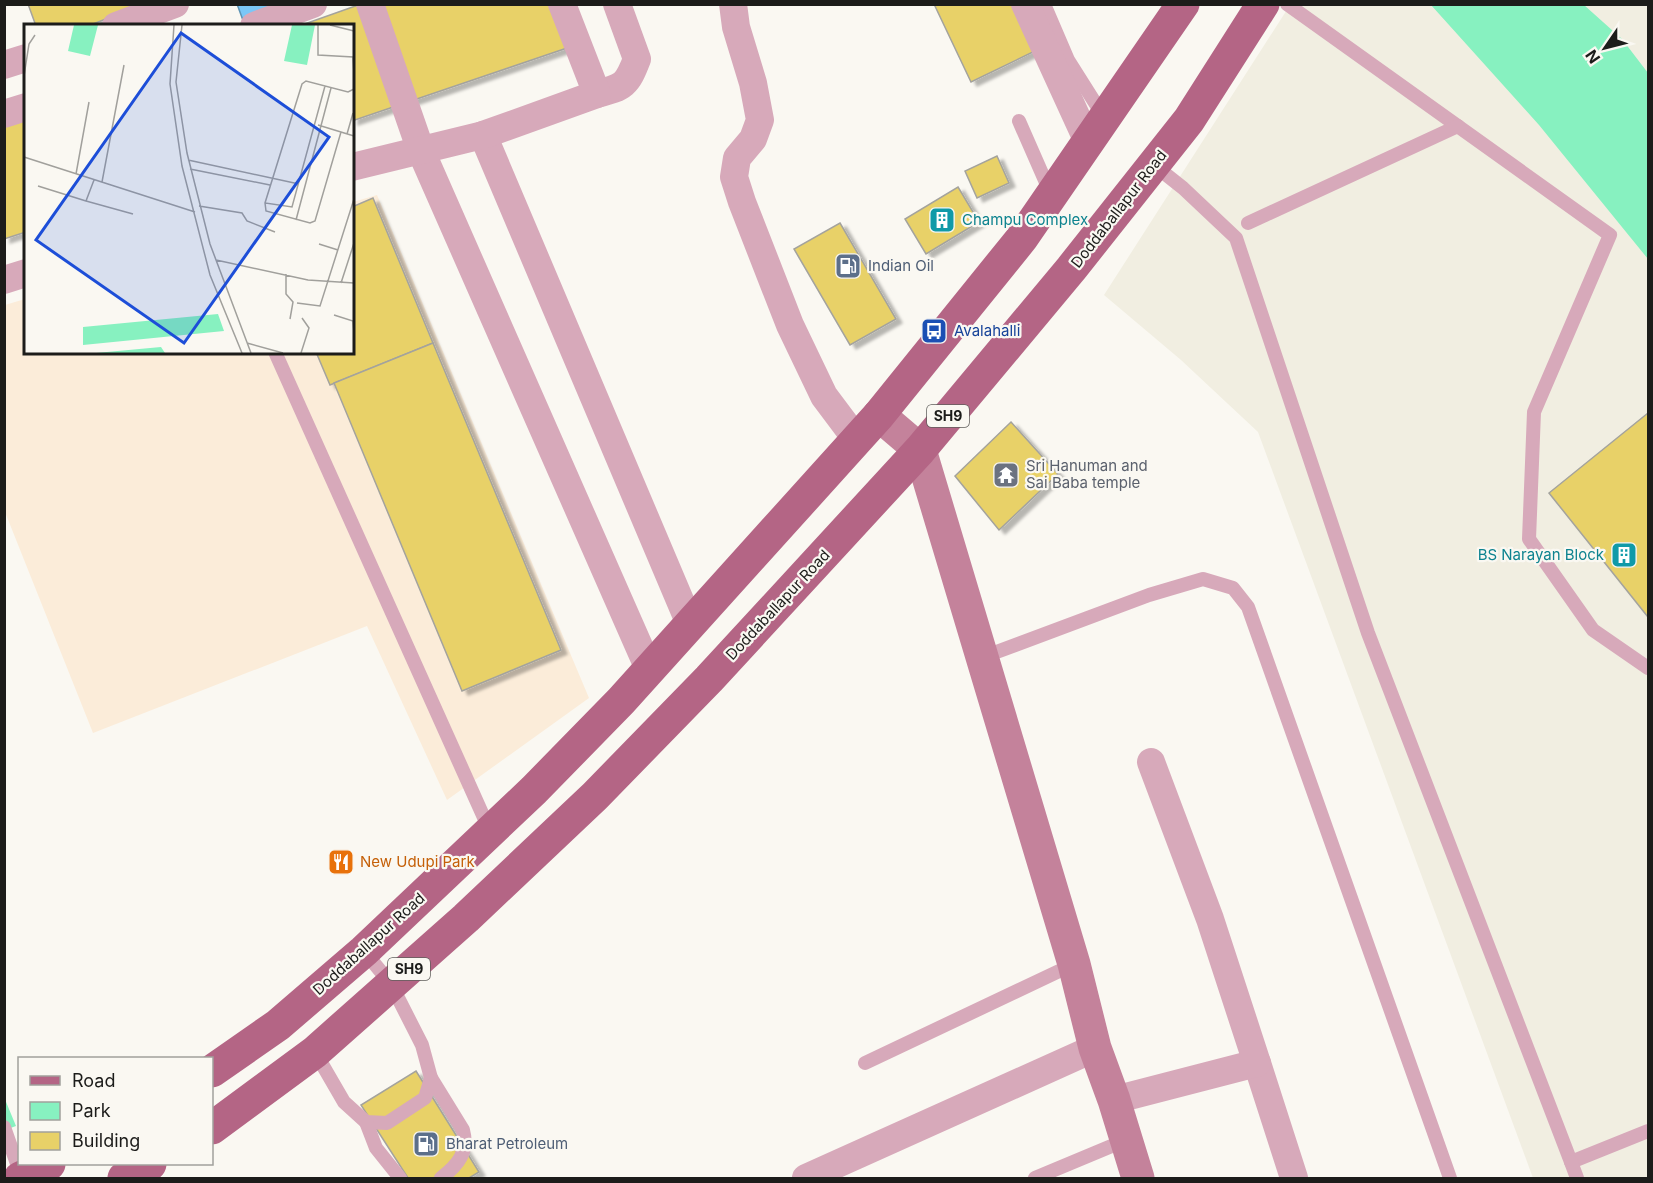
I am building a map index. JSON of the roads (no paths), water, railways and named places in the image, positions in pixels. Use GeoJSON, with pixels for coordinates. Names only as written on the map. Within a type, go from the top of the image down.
{"type":"FeatureCollection","features":[{"type":"Feature","properties":{"kind":"main road","name":"Doddaballapur Road"},"geometry":{"type":"LineString","coordinates":[[213,1070],[278,1025],[364,951],[534,790],[650,669],[879,415],[1022,238],[1183,4]]}},
{"type":"Feature","properties":{"kind":"main road","name":"Doddaballapur Road"},"geometry":{"type":"LineString","coordinates":[[213,1127],[315,1052],[466,918],[595,796],[717,671],[920,450],[1071,269],[1190,120],[1263,4]]}},
{"type":"Feature","properties":{"kind":"main road"},"geometry":{"type":"LineString","coordinates":[[124,1179],[148,1165]]}},
{"type":"Feature","properties":{"kind":"street"},"geometry":{"type":"LineString","coordinates":[[121,24],[175,4]]}},
{"type":"Feature","properties":{"kind":"street"},"geometry":{"type":"LineString","coordinates":[[259,24],[313,4]]}},
{"type":"Feature","properties":{"kind":"street"},"geometry":{"type":"LineString","coordinates":[[370,4],[421,151],[650,669]]}},
{"type":"Feature","properties":{"kind":"street"},"geometry":{"type":"LineString","coordinates":[[562,4],[597,94]]}},
{"type":"Feature","properties":{"kind":"street"},"geometry":{"type":"LineString","coordinates":[[354,167],[483,135],[620,88],[630,78],[637,59],[617,4]]}},
{"type":"Feature","properties":{"kind":"street"},"geometry":{"type":"LineString","coordinates":[[733,4],[736,27],[753,83],[760,120],[753,139],[737,158],[734,177],[790,325],[824,396],[857,440]]}},
{"type":"Feature","properties":{"kind":"street"},"geometry":{"type":"LineString","coordinates":[[1025,4],[1097,131]]}},
{"type":"Feature","properties":{"kind":"street"},"geometry":{"type":"LineString","coordinates":[[4,65],[24,58]]}},
{"type":"Feature","properties":{"kind":"street"},"geometry":{"type":"LineString","coordinates":[[4,114],[24,107]]}},
{"type":"Feature","properties":{"kind":"street"},"geometry":{"type":"LineString","coordinates":[[483,135],[690,624]]}},
{"type":"Feature","properties":{"kind":"street"},"geometry":{"type":"LineString","coordinates":[[4,280],[24,274]]}},
{"type":"Feature","properties":{"kind":"street"},"geometry":{"type":"LineString","coordinates":[[879,415],[920,450],[1074,964],[1095,1048],[1114,1100],[1138,1179]]}},
{"type":"Feature","properties":{"kind":"street"},"geometry":{"type":"LineString","coordinates":[[1151,762],[1210,919],[1294,1179]]}},
{"type":"Feature","properties":{"kind":"street"},"geometry":{"type":"LineString","coordinates":[[806,1179],[1095,1048]]}},
{"type":"Feature","properties":{"kind":"street"},"geometry":{"type":"LineString","coordinates":[[1114,1100],[1257,1063]]}},
{"type":"Feature","properties":{"kind":"lane"},"geometry":{"type":"LineString","coordinates":[[1044,4],[1097,131]]}},
{"type":"Feature","properties":{"kind":"lane"},"geometry":{"type":"LineString","coordinates":[[1287,4],[1611,235],[1534,412],[1530,539],[1593,630],[1648,668]]}},
{"type":"Feature","properties":{"kind":"lane"},"geometry":{"type":"LineString","coordinates":[[1020,121],[1052,196]]}},
{"type":"Feature","properties":{"kind":"lane"},"geometry":{"type":"LineString","coordinates":[[1248,223],[1458,126]]}},
{"type":"Feature","properties":{"kind":"lane"},"geometry":{"type":"LineString","coordinates":[[1154,165],[1236,238],[1368,633],[1577,1179]]}},
{"type":"Feature","properties":{"kind":"lane"},"geometry":{"type":"LineString","coordinates":[[276,354],[490,831]]}},
{"type":"Feature","properties":{"kind":"lane"},"geometry":{"type":"LineString","coordinates":[[982,657],[1149,595],[1203,579],[1233,588],[1248,607],[1450,1179]]}},
{"type":"Feature","properties":{"kind":"lane"},"geometry":{"type":"LineString","coordinates":[[364,951],[391,984],[422,1045],[431,1078],[463,1130],[466,1140],[462,1159],[441,1179]]}},
{"type":"Feature","properties":{"kind":"lane"},"geometry":{"type":"LineString","coordinates":[[865,1063],[1074,964]]}},
{"type":"Feature","properties":{"kind":"lane"},"geometry":{"type":"LineString","coordinates":[[315,1052],[344,1102],[366,1122],[376,1148],[400,1179]]}},
{"type":"Feature","properties":{"kind":"lane"},"geometry":{"type":"LineString","coordinates":[[366,1122],[387,1123],[425,1098],[431,1078]]}},
{"type":"Feature","properties":{"kind":"lane"},"geometry":{"type":"LineString","coordinates":[[4,1127],[18,1151]]}},
{"type":"Feature","properties":{"kind":"lane"},"geometry":{"type":"LineString","coordinates":[[1571,1162],[1648,1131]]}},
{"type":"Feature","properties":{"kind":"lane"},"geometry":{"type":"LineString","coordinates":[[1035,1179],[1126,1140]]}},
{"type":"Feature","properties":{"kind":"water"},"geometry":{"type":"Polygon","coordinates":[[[237,4],[294,5],[244,23],[237,4]]]}},
{"type":"Feature","properties":{"kind":"place","name":"Champu Complex"},"geometry":{"type":"Point","coordinates":[942,220]}},
{"type":"Feature","properties":{"kind":"place","name":"Indian Oil"},"geometry":{"type":"Point","coordinates":[848,266]}},
{"type":"Feature","properties":{"kind":"place","name":"Avalahalli"},"geometry":{"type":"Point","coordinates":[934,331]}},
{"type":"Feature","properties":{"kind":"place","name":"Sri Hanuman and Sai Baba temple"},"geometry":{"type":"Point","coordinates":[1006,475]}},
{"type":"Feature","properties":{"kind":"place","name":"BS Narayan Block"},"geometry":{"type":"Point","coordinates":[1624,555]}},
{"type":"Feature","properties":{"kind":"place","name":"New Udupi Park"},"geometry":{"type":"Point","coordinates":[341,862]}},
{"type":"Feature","properties":{"kind":"place","name":"Bharat Petroleum"},"geometry":{"type":"Point","coordinates":[426,1144]}}]}
